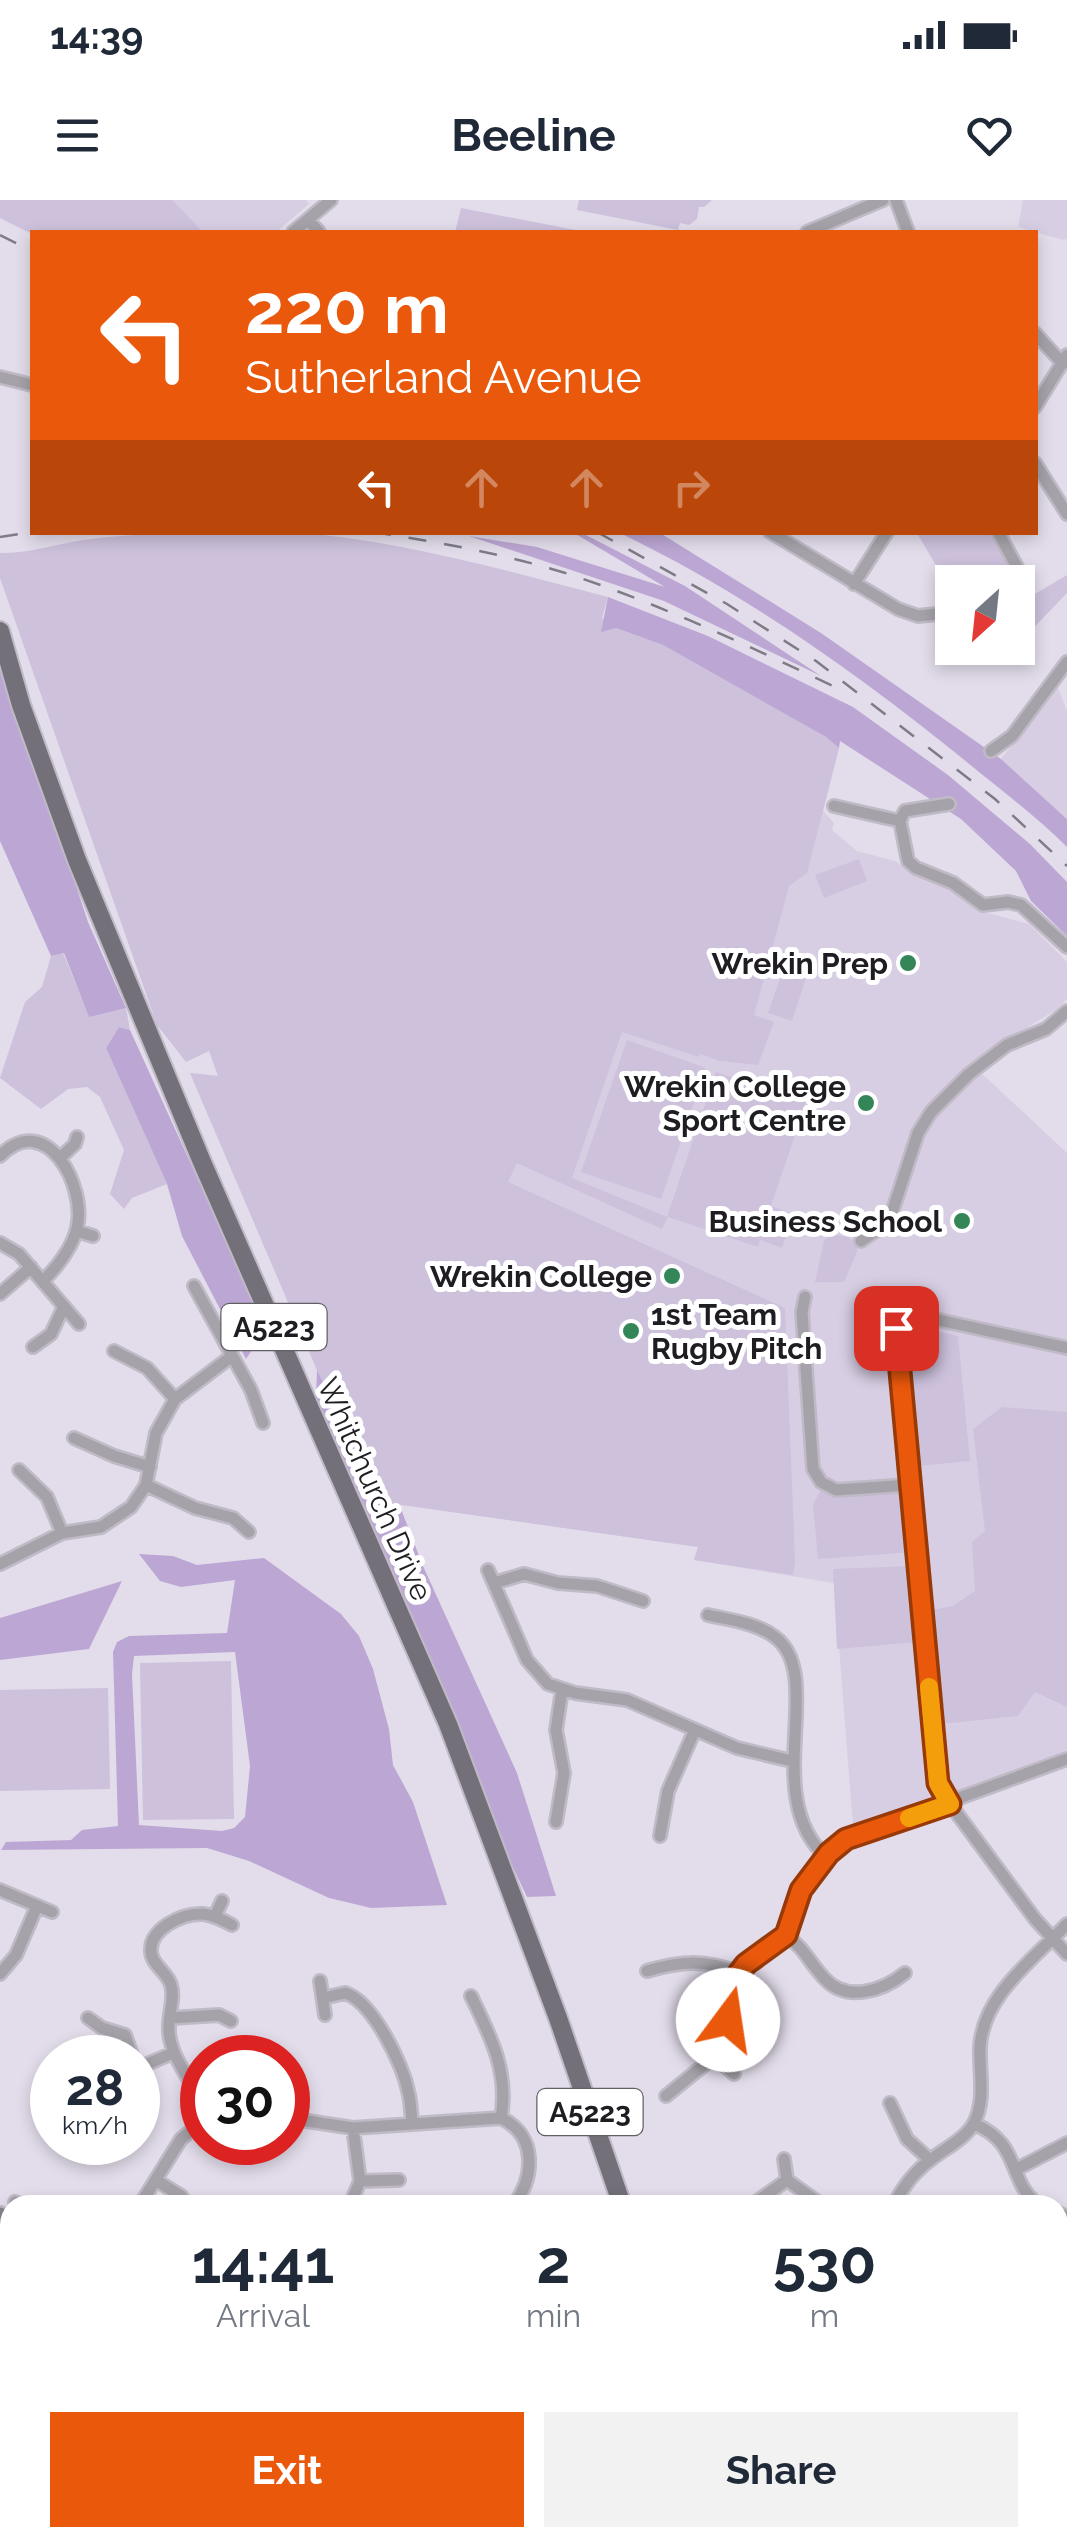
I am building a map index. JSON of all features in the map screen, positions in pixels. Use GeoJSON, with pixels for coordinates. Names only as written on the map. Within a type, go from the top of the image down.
{"type":"FeatureCollection","features":[{"type":"Feature","properties":{"kind":"main road","name":"Whitchurch Drive"},"geometry":{"type":"LineString","coordinates":[[0,632],[21,705],[77,860],[202,1162],[448,1724],[558,2018],[619,2195]]}},
{"type":"Feature","properties":{"kind":"street"},"geometry":{"type":"LineString","coordinates":[[295,230],[330,200]]}},
{"type":"Feature","properties":{"kind":"street"},"geometry":{"type":"LineString","coordinates":[[813,230],[883,200]]}},
{"type":"Feature","properties":{"kind":"street"},"geometry":{"type":"LineString","coordinates":[[896,200],[907,230]]}},
{"type":"Feature","properties":{"kind":"street"},"geometry":{"type":"LineString","coordinates":[[309,220],[317,230]]}},
{"type":"Feature","properties":{"kind":"street"},"geometry":{"type":"LineString","coordinates":[[1038,335],[1065,360],[1038,402]]}},
{"type":"Feature","properties":{"kind":"street"},"geometry":{"type":"LineString","coordinates":[[0,377],[30,384]]}},
{"type":"Feature","properties":{"kind":"street"},"geometry":{"type":"LineString","coordinates":[[0,386],[30,385]]}},
{"type":"Feature","properties":{"kind":"street"},"geometry":{"type":"LineString","coordinates":[[1038,467],[1067,514]]}},
{"type":"Feature","properties":{"kind":"street"},"geometry":{"type":"LineString","coordinates":[[779,535],[908,614],[935,614]]}},
{"type":"Feature","properties":{"kind":"street"},"geometry":{"type":"LineString","coordinates":[[854,584],[885,535]]}},
{"type":"Feature","properties":{"kind":"street"},"geometry":{"type":"LineString","coordinates":[[1000,535],[1016,565]]}},
{"type":"Feature","properties":{"kind":"street"},"geometry":{"type":"LineString","coordinates":[[904,628],[908,614]]}},
{"type":"Feature","properties":{"kind":"street"},"geometry":{"type":"LineString","coordinates":[[992,751],[1012,736],[1067,662]]}},
{"type":"Feature","properties":{"kind":"street"},"geometry":{"type":"LineString","coordinates":[[950,804],[906,811],[900,821],[908,861],[984,905],[1021,905],[1067,947]]}},
{"type":"Feature","properties":{"kind":"street"},"geometry":{"type":"LineString","coordinates":[[834,806],[900,821]]}},
{"type":"Feature","properties":{"kind":"street"},"geometry":{"type":"LineString","coordinates":[[861,1240],[889,1222],[918,1133],[931,1112],[995,1054],[1014,1041],[1046,1029],[1067,1011]]}},
{"type":"Feature","properties":{"kind":"street"},"geometry":{"type":"LineString","coordinates":[[60,1158],[76,1144],[76,1137]]}},
{"type":"Feature","properties":{"kind":"street"},"geometry":{"type":"LineString","coordinates":[[0,1156],[17,1142],[33,1140],[52,1149],[60,1158],[78,1205],[77,1230],[68,1251],[42,1281]]}},
{"type":"Feature","properties":{"kind":"street"},"geometry":{"type":"LineString","coordinates":[[77,1230],[93,1236]]}},
{"type":"Feature","properties":{"kind":"street"},"geometry":{"type":"LineString","coordinates":[[0,1243],[19,1254],[79,1324]]}},
{"type":"Feature","properties":{"kind":"street"},"geometry":{"type":"LineString","coordinates":[[0,1294],[30,1268]]}},
{"type":"Feature","properties":{"kind":"street"},"geometry":{"type":"LineString","coordinates":[[194,1286],[251,1390],[263,1423]]}},
{"type":"Feature","properties":{"kind":"street"},"geometry":{"type":"LineString","coordinates":[[805,1297],[802,1312],[813,1469],[821,1482],[836,1490],[910,1484]]}},
{"type":"Feature","properties":{"kind":"street"},"geometry":{"type":"LineString","coordinates":[[33,1347],[51,1334],[64,1306]]}},
{"type":"Feature","properties":{"kind":"street"},"geometry":{"type":"LineString","coordinates":[[1067,1348],[911,1314],[902,1316],[896,1337],[938,1783],[1052,1940],[1067,1954]]}},
{"type":"Feature","properties":{"kind":"street"},"geometry":{"type":"LineString","coordinates":[[114,1352],[147,1368],[174,1398]]}},
{"type":"Feature","properties":{"kind":"street"},"geometry":{"type":"LineString","coordinates":[[0,1564],[62,1533],[100,1527],[131,1507],[146,1485],[156,1433],[174,1398],[232,1356]]}},
{"type":"Feature","properties":{"kind":"street"},"geometry":{"type":"LineString","coordinates":[[74,1438],[150,1467]]}},
{"type":"Feature","properties":{"kind":"street"},"geometry":{"type":"LineString","coordinates":[[18,1470],[46,1497],[62,1533]]}},
{"type":"Feature","properties":{"kind":"street"},"geometry":{"type":"LineString","coordinates":[[146,1485],[196,1508],[248,1525]]}},
{"type":"Feature","properties":{"kind":"street"},"geometry":{"type":"LineString","coordinates":[[488,1570],[536,1674],[562,1690],[627,1700],[752,1754],[792,1760]]}},
{"type":"Feature","properties":{"kind":"street"},"geometry":{"type":"LineString","coordinates":[[494,1584],[524,1574],[558,1583],[597,1586],[643,1602]]}},
{"type":"Feature","properties":{"kind":"street"},"geometry":{"type":"LineString","coordinates":[[708,1616],[766,1630],[780,1640],[788,1654],[793,1669],[797,1731],[793,1786],[800,1818],[814,1846],[826,1857]]}},
{"type":"Feature","properties":{"kind":"street"},"geometry":{"type":"LineString","coordinates":[[556,1822],[564,1773],[556,1730],[562,1690]]}},
{"type":"Feature","properties":{"kind":"street"},"geometry":{"type":"LineString","coordinates":[[660,1836],[668,1791],[694,1732]]}},
{"type":"Feature","properties":{"kind":"street"},"geometry":{"type":"LineString","coordinates":[[666,2096],[716,2057],[724,2042],[730,1997],[739,1973],[786,1935],[801,1890],[826,1857],[846,1839],[1067,1759]]}},
{"type":"Feature","properties":{"kind":"street"},"geometry":{"type":"LineString","coordinates":[[0,1890],[52,1912]]}},
{"type":"Feature","properties":{"kind":"street"},"geometry":{"type":"LineString","coordinates":[[214,1916],[222,1901]]}},
{"type":"Feature","properties":{"kind":"street"},"geometry":{"type":"LineString","coordinates":[[0,1974],[16,1955],[37,1906]]}},
{"type":"Feature","properties":{"kind":"street"},"geometry":{"type":"LineString","coordinates":[[180,2065],[173,2053],[172,1986],[152,1958],[150,1947],[156,1934],[192,1914],[214,1916],[232,1925]]}},
{"type":"Feature","properties":{"kind":"street"},"geometry":{"type":"LineString","coordinates":[[900,2195],[913,2175],[974,2124],[981,2089],[980,2046],[986,2015],[996,1998],[1067,1924]]}},
{"type":"Feature","properties":{"kind":"street"},"geometry":{"type":"LineString","coordinates":[[786,1935],[804,1948],[823,1978],[842,1990],[876,1990],[905,1973]]}},
{"type":"Feature","properties":{"kind":"street"},"geometry":{"type":"LineString","coordinates":[[647,1971],[699,1962],[739,1973]]}},
{"type":"Feature","properties":{"kind":"street"},"geometry":{"type":"LineString","coordinates":[[320,1981],[325,2015]]}},
{"type":"Feature","properties":{"kind":"street"},"geometry":{"type":"LineString","coordinates":[[323,1998],[345,1994],[364,2004],[399,2062],[412,2123]]}},
{"type":"Feature","properties":{"kind":"street"},"geometry":{"type":"LineString","coordinates":[[471,1996],[492,2037],[503,2077],[501,2118]]}},
{"type":"Feature","properties":{"kind":"street"},"geometry":{"type":"LineString","coordinates":[[466,2017],[478,2010]]}},
{"type":"Feature","properties":{"kind":"street"},"geometry":{"type":"LineString","coordinates":[[170,2018],[219,2016],[232,2021]]}},
{"type":"Feature","properties":{"kind":"street"},"geometry":{"type":"LineString","coordinates":[[88,2018],[102,2028],[124,2035]]}},
{"type":"Feature","properties":{"kind":"street"},"geometry":{"type":"LineString","coordinates":[[160,2059],[173,2053]]}},
{"type":"Feature","properties":{"kind":"street"},"geometry":{"type":"LineString","coordinates":[[716,2057],[734,2074]]}},
{"type":"Feature","properties":{"kind":"street"},"geometry":{"type":"LineString","coordinates":[[890,2104],[907,2139],[930,2160]]}},
{"type":"Feature","properties":{"kind":"street"},"geometry":{"type":"LineString","coordinates":[[310,2121],[353,2128],[501,2118],[517,2128],[528,2144],[526,2184],[520,2195]]}},
{"type":"Feature","properties":{"kind":"street"},"geometry":{"type":"LineString","coordinates":[[974,2124],[1003,2143],[1028,2195]]}},
{"type":"Feature","properties":{"kind":"street"},"geometry":{"type":"LineString","coordinates":[[353,2128],[360,2181],[354,2195]]}},
{"type":"Feature","properties":{"kind":"street"},"geometry":{"type":"LineString","coordinates":[[146,2195],[180,2142]]}},
{"type":"Feature","properties":{"kind":"street"},"geometry":{"type":"LineString","coordinates":[[1017,2168],[1067,2142]]}},
{"type":"Feature","properties":{"kind":"street"},"geometry":{"type":"LineString","coordinates":[[784,2159],[788,2180],[808,2195]]}},
{"type":"Feature","properties":{"kind":"street"},"geometry":{"type":"LineString","coordinates":[[156,2180],[180,2195]]}},
{"type":"Feature","properties":{"kind":"street"},"geometry":{"type":"LineString","coordinates":[[360,2181],[399,2180]]}},
{"type":"Feature","properties":{"kind":"street"},"geometry":{"type":"LineString","coordinates":[[766,2195],[788,2180]]}},
{"type":"Feature","properties":{"kind":"shaded area"},"geometry":{"type":"Polygon","coordinates":[[[0,200],[306,200],[309,204],[278,230],[30,233],[0,218],[0,200]]]}},
{"type":"Feature","properties":{"kind":"shaded area"},"geometry":{"type":"Polygon","coordinates":[[[0,200],[172,200],[201,230],[30,233],[0,218],[0,200]]]}},
{"type":"Feature","properties":{"kind":"shaded area"},"geometry":{"type":"Polygon","coordinates":[[[579,200],[712,200],[699,207],[697,219],[689,225],[680,223],[678,230],[577,210],[579,200]]]}},
{"type":"Feature","properties":{"kind":"shaded area"},"geometry":{"type":"Polygon","coordinates":[[[1023,200],[1067,200],[1067,239],[1018,227],[1023,200]]]}},
{"type":"Feature","properties":{"kind":"shaded area"},"geometry":{"type":"Polygon","coordinates":[[[461,208],[576,230],[456,230],[461,208]]]}},
{"type":"Feature","properties":{"kind":"shaded area"},"geometry":{"type":"Polygon","coordinates":[[[577,535],[586,535],[685,586],[821,676],[664,601],[469,536],[537,547],[665,587],[577,535]]]}},
{"type":"Feature","properties":{"kind":"shaded area"},"geometry":{"type":"Polygon","coordinates":[[[624,535],[663,535],[821,633],[1001,759],[1067,819],[1067,847],[968,763],[844,668],[757,609],[624,535]]]}},
{"type":"Feature","properties":{"kind":"shaded area"},"geometry":{"type":"Polygon","coordinates":[[[918,535],[992,535],[1009,565],[936,565],[918,535]]]}},
{"type":"Feature","properties":{"kind":"shaded area"},"geometry":{"type":"Polygon","coordinates":[[[116,536],[332,536],[412,549],[608,597],[602,618],[616,628],[663,645],[839,748],[807,873],[789,886],[754,1015],[774,1022],[758,1065],[720,1061],[700,1054],[699,1057],[622,1032],[572,1178],[667,1217],[716,1072],[806,1102],[771,1206],[793,1214],[782,1248],[760,1240],[758,1247],[668,1217],[662,1229],[517,1163],[508,1182],[785,1308],[793,1575],[694,1560],[698,1547],[381,1502],[317,1370],[190,1073],[218,1076],[209,1051],[186,1062],[157,1025],[0,578],[0,553],[116,536]]]}},
{"type":"Feature","properties":{"kind":"shaded area"},"geometry":{"type":"Polygon","coordinates":[[[1067,575],[1067,593],[1035,626],[1035,594],[1067,575]]]}},
{"type":"Feature","properties":{"kind":"shaded area"},"geometry":{"type":"Polygon","coordinates":[[[608,597],[708,636],[853,707],[948,775],[1030,844],[1067,882],[1067,936],[1031,901],[1016,871],[961,819],[840,741],[839,748],[663,645],[616,628],[601,632],[608,597]]]}},
{"type":"Feature","properties":{"kind":"shaded area","name":"Wrekin College"},"geometry":{"type":"Polygon","coordinates":[[[616,628],[663,645],[826,737],[839,748],[823,811],[834,823],[832,830],[857,851],[895,861],[921,879],[954,892],[980,911],[1029,924],[1067,962],[1067,999],[976,1068],[1067,1153],[1067,1751],[977,1786],[853,1826],[834,1583],[694,1560],[698,1547],[381,1502],[317,1370],[190,1073],[219,1076],[616,628]]]}},
{"type":"Feature","properties":{"kind":"shaded area"},"geometry":{"type":"Polygon","coordinates":[[[0,657],[88,922],[126,1008],[89,1017],[64,953],[51,956],[0,841],[0,657]]]}},
{"type":"Feature","properties":{"kind":"shaded area"},"geometry":{"type":"Polygon","coordinates":[[[1058,688],[1067,711],[1067,819],[1001,759],[1058,688]]]}},
{"type":"Feature","properties":{"kind":"shaded area"},"geometry":{"type":"Polygon","coordinates":[[[859,859],[867,881],[824,898],[815,875],[859,859]]]}},
{"type":"Feature","properties":{"kind":"shaded area"},"geometry":{"type":"Polygon","coordinates":[[[63,953],[89,1016],[126,1008],[130,1030],[119,1027],[106,1048],[167,1184],[132,1198],[124,1209],[110,1194],[124,1150],[100,1097],[87,1087],[68,1089],[41,1109],[0,1078],[25,1002],[42,987],[51,956],[63,953]]]}},
{"type":"Feature","properties":{"kind":"shaded area"},"geometry":{"type":"Polygon","coordinates":[[[784,967],[807,975],[792,1021],[768,1013],[784,967]]]}},
{"type":"Feature","properties":{"kind":"shaded area"},"geometry":{"type":"Polygon","coordinates":[[[119,1027],[130,1030],[266,1329],[246,1359],[182,1236],[167,1184],[106,1048],[119,1027]]]}},
{"type":"Feature","properties":{"kind":"shaded area"},"geometry":{"type":"Polygon","coordinates":[[[627,1040],[706,1068],[661,1199],[581,1172],[627,1040]]]}},
{"type":"Feature","properties":{"kind":"shaded area"},"geometry":{"type":"Polygon","coordinates":[[[830,1234],[848,1237],[856,1243],[857,1252],[844,1282],[815,1282],[824,1241],[830,1234]]]}},
{"type":"Feature","properties":{"kind":"shaded area"},"geometry":{"type":"Polygon","coordinates":[[[918,1327],[958,1336],[970,1461],[917,1466],[906,1339],[918,1327]]]}},
{"type":"Feature","properties":{"kind":"shaded area"},"geometry":{"type":"Polygon","coordinates":[[[317,1370],[381,1502],[399,1504],[517,1773],[556,1896],[527,1897],[502,1844],[316,1397],[317,1370]]]}},
{"type":"Feature","properties":{"kind":"shaded area"},"geometry":{"type":"Polygon","coordinates":[[[1002,1407],[1067,1412],[1067,1707],[1035,1692],[1018,1716],[941,1724],[932,1610],[953,1606],[975,1591],[972,1542],[985,1531],[973,1429],[1002,1407]]]}},
{"type":"Feature","properties":{"kind":"shaded area"},"geometry":{"type":"Polygon","coordinates":[[[822,1488],[835,1496],[898,1492],[907,1498],[912,1552],[818,1559],[813,1504],[822,1488]]]}},
{"type":"Feature","properties":{"kind":"shaded area"},"geometry":{"type":"Polygon","coordinates":[[[139,1554],[173,1556],[197,1565],[264,1558],[341,1614],[359,1636],[373,1669],[389,1729],[393,1765],[413,1802],[447,1905],[371,1908],[329,1898],[249,1861],[207,1848],[1,1850],[6,1842],[71,1840],[82,1830],[118,1826],[113,1652],[117,1642],[129,1636],[227,1633],[235,1580],[181,1587],[160,1581],[139,1554]],[[235,1652],[134,1656],[139,1825],[222,1831],[234,1828],[245,1817],[250,1766],[235,1652]]]}},
{"type":"Feature","properties":{"kind":"shaded area"},"geometry":{"type":"Polygon","coordinates":[[[911,1566],[918,1642],[837,1649],[833,1569],[911,1566]]]}},
{"type":"Feature","properties":{"kind":"shaded area"},"geometry":{"type":"Polygon","coordinates":[[[122,1581],[89,1649],[0,1660],[0,1618],[122,1581]]]}},
{"type":"Feature","properties":{"kind":"shaded area"},"geometry":{"type":"Polygon","coordinates":[[[231,1661],[234,1819],[143,1820],[140,1663],[231,1661]]]}},
{"type":"Feature","properties":{"kind":"shaded area"},"geometry":{"type":"Polygon","coordinates":[[[108,1688],[110,1789],[0,1791],[0,1690],[108,1688]]]}},
{"type":"Feature","properties":{"kind":"railway"},"geometry":{"type":"LineString","coordinates":[[0,235],[30,250]]}},
{"type":"Feature","properties":{"kind":"railway"},"geometry":{"type":"LineString","coordinates":[[0,537],[30,532]]}},
{"type":"Feature","properties":{"kind":"railway"},"geometry":{"type":"LineString","coordinates":[[390,535],[562,572],[666,610],[833,686]]}},
{"type":"Feature","properties":{"kind":"railway"},"geometry":{"type":"LineString","coordinates":[[602,535],[727,604],[816,661],[995,799],[1067,866]]}},
{"type":"Feature","properties":{"kind":"slow traffic"},"geometry":{"type":"LineString","coordinates":[[909,1818],[950,1804],[938,1783],[929,1687]]}},
{"type":"Feature","properties":{"kind":"place","name":"Wrekin Prep"},"geometry":{"type":"Point","coordinates":[908,963]}},
{"type":"Feature","properties":{"kind":"place","name":"Wrekin College Sport Centre"},"geometry":{"type":"Point","coordinates":[866,1103]}},
{"type":"Feature","properties":{"kind":"place","name":"Business School"},"geometry":{"type":"Point","coordinates":[962,1221]}},
{"type":"Feature","properties":{"kind":"place","name":"Wrekin College"},"geometry":{"type":"Point","coordinates":[672,1276]}},
{"type":"Feature","properties":{"kind":"place","name":"1st Team Rugby Pitch"},"geometry":{"type":"Point","coordinates":[631,1331]}},
{"type":"Feature","properties":{"kind":"route"},"geometry":{"type":"LineString","coordinates":[[728,2020],[730,1997],[739,1973],[786,1935],[801,1890],[829,1853],[846,1839],[950,1804],[938,1783],[896,1328]]}}]}
